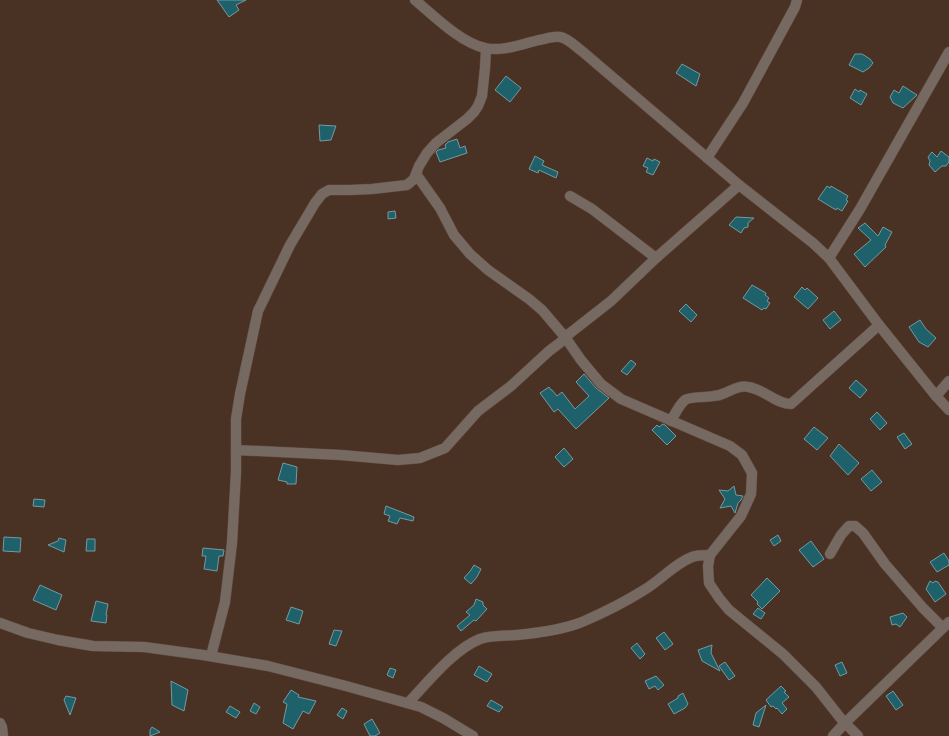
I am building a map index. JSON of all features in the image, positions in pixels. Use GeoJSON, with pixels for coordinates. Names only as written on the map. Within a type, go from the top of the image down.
{"type":"FeatureCollection","features":[{"type":"Feature","properties":{"kind":"street"},"geometry":{"type":"LineString","coordinates":[[415,0],[458,36],[486,49],[504,49],[547,38],[560,37],[583,52],[738,184],[813,243],[829,258],[879,325],[949,410]]}},
{"type":"Feature","properties":{"kind":"street"},"geometry":{"type":"LineString","coordinates":[[707,158],[743,103],[798,0]]}},
{"type":"Feature","properties":{"kind":"street"},"geometry":{"type":"LineString","coordinates":[[211,656],[225,602],[229,571],[236,472],[236,419],[258,311],[290,245],[322,194],[329,190],[372,189],[408,184],[414,179],[419,166],[427,153],[436,143],[474,112],[482,96],[486,49]]}},
{"type":"Feature","properties":{"kind":"street"},"geometry":{"type":"LineString","coordinates":[[829,258],[860,208],[949,52]]}},
{"type":"Feature","properties":{"kind":"street"},"geometry":{"type":"LineString","coordinates":[[416,174],[440,208],[454,235],[470,254],[488,270],[538,306],[565,337],[581,360],[601,384],[621,399],[730,446],[742,455],[752,473],[751,494],[741,516],[710,555],[708,566],[709,582],[729,610],[783,654],[816,687],[845,723],[858,736]]}},
{"type":"Feature","properties":{"kind":"street"},"geometry":{"type":"LineString","coordinates":[[236,450],[341,455],[398,460],[420,458],[445,448],[478,411],[511,386],[565,337],[611,301],[738,184]]}},
{"type":"Feature","properties":{"kind":"street"},"geometry":{"type":"LineString","coordinates":[[570,196],[592,209],[656,258]]}},
{"type":"Feature","properties":{"kind":"street"},"geometry":{"type":"LineString","coordinates":[[671,421],[685,400],[689,398],[710,397],[724,394],[738,387],[748,386],[784,403],[791,404],[879,325]]}},
{"type":"Feature","properties":{"kind":"street"},"geometry":{"type":"LineString","coordinates":[[936,396],[949,381]]}},
{"type":"Feature","properties":{"kind":"street"},"geometry":{"type":"LineString","coordinates":[[830,554],[841,535],[849,526],[855,526],[863,533],[885,564],[923,608],[946,625],[833,736]]}},
{"type":"Feature","properties":{"kind":"street"},"geometry":{"type":"LineString","coordinates":[[408,703],[443,666],[464,648],[480,639],[493,636],[552,631],[581,623],[646,589],[676,566],[692,556],[710,555]]}},
{"type":"Feature","properties":{"kind":"street"},"geometry":{"type":"LineString","coordinates":[[0,623],[28,633],[93,646],[144,648],[211,656],[268,666],[420,707],[443,718],[473,736]]}},
{"type":"Feature","properties":{"kind":"street"},"geometry":{"type":"LineString","coordinates":[[0,723],[3,736]]}},
{"type":"Feature","properties":{"kind":"building"},"geometry":{"type":"Polygon","coordinates":[[[217,0],[246,0],[236,5],[239,10],[229,17],[217,0]]]}},
{"type":"Feature","properties":{"kind":"building"},"geometry":{"type":"Polygon","coordinates":[[[855,54],[862,54],[873,63],[863,72],[849,65],[855,54]]]}},
{"type":"Feature","properties":{"kind":"building"},"geometry":{"type":"Polygon","coordinates":[[[682,64],[700,74],[696,86],[676,73],[682,64]]]}},
{"type":"Feature","properties":{"kind":"building"},"geometry":{"type":"Polygon","coordinates":[[[506,76],[521,88],[510,102],[495,90],[506,76]]]}},
{"type":"Feature","properties":{"kind":"building"},"geometry":{"type":"Polygon","coordinates":[[[903,86],[917,95],[903,108],[893,103],[890,97],[894,90],[899,93],[903,86]]]}},
{"type":"Feature","properties":{"kind":"building"},"geometry":{"type":"Polygon","coordinates":[[[855,89],[859,92],[860,90],[867,94],[861,105],[850,98],[855,89]]]}},
{"type":"Feature","properties":{"kind":"building"},"geometry":{"type":"Polygon","coordinates":[[[319,125],[336,126],[331,140],[320,141],[319,125]]]}},
{"type":"Feature","properties":{"kind":"building"},"geometry":{"type":"Polygon","coordinates":[[[457,139],[460,148],[465,146],[467,153],[440,162],[436,152],[446,148],[445,145],[448,142],[457,139]]]}},
{"type":"Feature","properties":{"kind":"building"},"geometry":{"type":"Polygon","coordinates":[[[941,151],[949,157],[949,162],[946,166],[942,166],[935,172],[929,165],[930,161],[928,157],[932,152],[937,157],[941,151]]]}},
{"type":"Feature","properties":{"kind":"building"},"geometry":{"type":"Polygon","coordinates":[[[535,156],[544,161],[542,165],[558,172],[556,178],[539,170],[538,173],[529,169],[535,156]]]}},
{"type":"Feature","properties":{"kind":"building"},"geometry":{"type":"Polygon","coordinates":[[[647,158],[660,162],[653,175],[646,172],[648,168],[643,166],[647,158]]]}},
{"type":"Feature","properties":{"kind":"building"},"geometry":{"type":"Polygon","coordinates":[[[827,186],[830,188],[831,186],[848,196],[846,200],[848,201],[842,211],[837,208],[836,210],[818,199],[827,186]]]}},
{"type":"Feature","properties":{"kind":"building"},"geometry":{"type":"Polygon","coordinates":[[[395,211],[396,218],[388,219],[388,212],[395,211]]]}},
{"type":"Feature","properties":{"kind":"building"},"geometry":{"type":"Polygon","coordinates":[[[736,217],[754,218],[748,223],[748,227],[744,228],[741,233],[729,225],[736,217]]]}},
{"type":"Feature","properties":{"kind":"building"},"geometry":{"type":"Polygon","coordinates":[[[865,223],[878,236],[883,227],[892,232],[885,245],[886,247],[865,267],[854,254],[871,240],[858,228],[865,223]]]}},
{"type":"Feature","properties":{"kind":"building"},"geometry":{"type":"Polygon","coordinates":[[[752,285],[766,293],[765,295],[769,298],[767,301],[770,303],[766,309],[764,308],[762,310],[743,298],[752,285]]]}},
{"type":"Feature","properties":{"kind":"building"},"geometry":{"type":"Polygon","coordinates":[[[802,287],[805,290],[807,288],[818,298],[808,309],[794,297],[802,287]]]}},
{"type":"Feature","properties":{"kind":"building"},"geometry":{"type":"Polygon","coordinates":[[[686,304],[697,315],[691,322],[679,311],[686,304]]]}},
{"type":"Feature","properties":{"kind":"building"},"geometry":{"type":"Polygon","coordinates":[[[834,311],[841,320],[830,329],[823,320],[834,311]]]}},
{"type":"Feature","properties":{"kind":"building"},"geometry":{"type":"Polygon","coordinates":[[[920,320],[926,329],[936,338],[928,347],[919,342],[909,327],[920,320]]]}},
{"type":"Feature","properties":{"kind":"building"},"geometry":{"type":"Polygon","coordinates":[[[631,360],[636,364],[627,375],[621,371],[631,360]]]}},
{"type":"Feature","properties":{"kind":"building"},"geometry":{"type":"Polygon","coordinates":[[[584,374],[596,388],[609,398],[576,429],[558,409],[554,412],[540,393],[549,387],[557,396],[562,392],[575,409],[589,396],[576,382],[584,374]]]}},
{"type":"Feature","properties":{"kind":"building"},"geometry":{"type":"Polygon","coordinates":[[[856,380],[867,390],[860,398],[849,388],[856,380]]]}},
{"type":"Feature","properties":{"kind":"building"},"geometry":{"type":"Polygon","coordinates":[[[877,412],[887,423],[880,430],[870,419],[877,412]]]}},
{"type":"Feature","properties":{"kind":"building"},"geometry":{"type":"Polygon","coordinates":[[[663,424],[676,436],[667,445],[652,430],[657,425],[659,427],[663,424]]]}},
{"type":"Feature","properties":{"kind":"building"},"geometry":{"type":"Polygon","coordinates":[[[814,427],[828,438],[817,450],[804,439],[814,427]]]}},
{"type":"Feature","properties":{"kind":"building"},"geometry":{"type":"Polygon","coordinates":[[[904,433],[912,444],[905,449],[897,437],[904,433]]]}},
{"type":"Feature","properties":{"kind":"building"},"geometry":{"type":"Polygon","coordinates":[[[839,444],[859,463],[848,475],[830,456],[839,444]]]}},
{"type":"Feature","properties":{"kind":"building"},"geometry":{"type":"Polygon","coordinates":[[[564,448],[573,459],[564,467],[555,457],[564,448]]]}},
{"type":"Feature","properties":{"kind":"building"},"geometry":{"type":"Polygon","coordinates":[[[283,463],[297,467],[296,484],[287,484],[287,482],[278,480],[283,463]]]}},
{"type":"Feature","properties":{"kind":"building"},"geometry":{"type":"Polygon","coordinates":[[[872,470],[882,482],[871,491],[861,479],[872,470]]]}},
{"type":"Feature","properties":{"kind":"building"},"geometry":{"type":"Polygon","coordinates":[[[734,486],[736,495],[743,496],[738,503],[735,513],[731,506],[720,508],[725,499],[719,490],[728,491],[734,486]]]}},
{"type":"Feature","properties":{"kind":"building"},"geometry":{"type":"Polygon","coordinates":[[[34,499],[45,500],[44,507],[33,506],[34,499]]]}},
{"type":"Feature","properties":{"kind":"building"},"geometry":{"type":"Polygon","coordinates":[[[386,506],[414,517],[413,521],[400,518],[397,524],[388,521],[390,516],[384,514],[386,506]]]}},
{"type":"Feature","properties":{"kind":"building"},"geometry":{"type":"Polygon","coordinates":[[[778,535],[781,541],[774,546],[770,540],[778,535]]]}},
{"type":"Feature","properties":{"kind":"building"},"geometry":{"type":"Polygon","coordinates":[[[4,537],[21,538],[20,552],[3,551],[4,537]]]}},
{"type":"Feature","properties":{"kind":"building"},"geometry":{"type":"Polygon","coordinates":[[[59,538],[66,540],[64,552],[48,545],[58,541],[59,538]]]}},
{"type":"Feature","properties":{"kind":"building"},"geometry":{"type":"Polygon","coordinates":[[[87,539],[95,539],[95,551],[86,551],[87,539]]]}},
{"type":"Feature","properties":{"kind":"building"},"geometry":{"type":"Polygon","coordinates":[[[811,541],[824,559],[813,567],[799,550],[811,541]]]}},
{"type":"Feature","properties":{"kind":"building"},"geometry":{"type":"Polygon","coordinates":[[[203,548],[224,550],[223,556],[219,556],[217,571],[204,569],[206,556],[202,556],[203,548]]]}},
{"type":"Feature","properties":{"kind":"building"},"geometry":{"type":"Polygon","coordinates":[[[944,553],[949,561],[949,565],[937,572],[930,562],[944,553]]]}},
{"type":"Feature","properties":{"kind":"building"},"geometry":{"type":"Polygon","coordinates":[[[474,565],[481,569],[471,584],[464,578],[474,565]]]}},
{"type":"Feature","properties":{"kind":"building"},"geometry":{"type":"Polygon","coordinates":[[[767,578],[780,591],[762,609],[751,595],[767,578]]]}},
{"type":"Feature","properties":{"kind":"building"},"geometry":{"type":"Polygon","coordinates":[[[930,581],[933,583],[935,581],[938,582],[946,594],[935,602],[926,589],[930,581]]]}},
{"type":"Feature","properties":{"kind":"building"},"geometry":{"type":"Polygon","coordinates":[[[40,585],[62,595],[56,610],[33,600],[40,585]]]}},
{"type":"Feature","properties":{"kind":"building"},"geometry":{"type":"Polygon","coordinates":[[[476,599],[483,602],[483,605],[487,609],[476,621],[474,620],[461,631],[457,626],[470,615],[466,612],[474,605],[476,599]]]}},
{"type":"Feature","properties":{"kind":"building"},"geometry":{"type":"Polygon","coordinates":[[[96,601],[108,604],[106,623],[91,621],[96,601]]]}},
{"type":"Feature","properties":{"kind":"building"},"geometry":{"type":"Polygon","coordinates":[[[291,607],[303,611],[299,624],[286,620],[291,607]]]}},
{"type":"Feature","properties":{"kind":"building"},"geometry":{"type":"Polygon","coordinates":[[[758,608],[765,613],[761,619],[753,614],[758,608]]]}},
{"type":"Feature","properties":{"kind":"building"},"geometry":{"type":"Polygon","coordinates":[[[903,613],[907,617],[900,627],[896,624],[892,625],[890,617],[903,613]]]}},
{"type":"Feature","properties":{"kind":"building"},"geometry":{"type":"Polygon","coordinates":[[[334,630],[342,631],[336,646],[329,644],[334,630]]]}},
{"type":"Feature","properties":{"kind":"building"},"geometry":{"type":"Polygon","coordinates":[[[664,632],[673,644],[665,650],[656,638],[664,632]]]}},
{"type":"Feature","properties":{"kind":"building"},"geometry":{"type":"Polygon","coordinates":[[[637,643],[645,654],[640,659],[631,648],[637,643]]]}},
{"type":"Feature","properties":{"kind":"building"},"geometry":{"type":"Polygon","coordinates":[[[712,645],[711,653],[720,671],[702,661],[698,650],[712,645]]]}},
{"type":"Feature","properties":{"kind":"building"},"geometry":{"type":"Polygon","coordinates":[[[725,662],[735,676],[729,680],[719,666],[725,662]]]}},
{"type":"Feature","properties":{"kind":"building"},"geometry":{"type":"Polygon","coordinates":[[[842,662],[847,673],[840,676],[835,665],[842,662]]]}},
{"type":"Feature","properties":{"kind":"building"},"geometry":{"type":"Polygon","coordinates":[[[479,666],[492,674],[487,682],[474,675],[479,666]]]}},
{"type":"Feature","properties":{"kind":"building"},"geometry":{"type":"Polygon","coordinates":[[[390,668],[396,670],[393,678],[387,675],[390,668]]]}},
{"type":"Feature","properties":{"kind":"building"},"geometry":{"type":"Polygon","coordinates":[[[656,676],[664,685],[658,690],[655,686],[649,689],[645,681],[656,676]]]}},
{"type":"Feature","properties":{"kind":"building"},"geometry":{"type":"Polygon","coordinates":[[[171,681],[188,690],[184,711],[172,705],[171,681]]]}},
{"type":"Feature","properties":{"kind":"building"},"geometry":{"type":"Polygon","coordinates":[[[781,686],[789,697],[782,703],[787,709],[782,714],[777,708],[776,709],[773,706],[771,707],[766,700],[781,686]]]}},
{"type":"Feature","properties":{"kind":"building"},"geometry":{"type":"Polygon","coordinates":[[[291,690],[299,695],[298,697],[316,701],[309,714],[303,711],[293,729],[283,723],[287,704],[283,702],[291,690]]]}},
{"type":"Feature","properties":{"kind":"building"},"geometry":{"type":"Polygon","coordinates":[[[893,691],[903,705],[896,710],[886,696],[893,691]]]}},
{"type":"Feature","properties":{"kind":"building"},"geometry":{"type":"Polygon","coordinates":[[[683,693],[688,704],[685,708],[674,714],[668,704],[683,693]]]}},
{"type":"Feature","properties":{"kind":"building"},"geometry":{"type":"Polygon","coordinates":[[[66,696],[76,698],[70,715],[64,700],[66,696]]]}},
{"type":"Feature","properties":{"kind":"building"},"geometry":{"type":"Polygon","coordinates":[[[491,700],[503,707],[499,712],[487,706],[491,700]]]}},
{"type":"Feature","properties":{"kind":"building"},"geometry":{"type":"Polygon","coordinates":[[[254,703],[260,707],[256,714],[250,711],[254,703]]]}},
{"type":"Feature","properties":{"kind":"building"},"geometry":{"type":"Polygon","coordinates":[[[766,705],[759,727],[753,725],[756,713],[766,705]]]}},
{"type":"Feature","properties":{"kind":"building"},"geometry":{"type":"Polygon","coordinates":[[[230,706],[240,712],[236,718],[226,712],[230,706]]]}},
{"type":"Feature","properties":{"kind":"building"},"geometry":{"type":"Polygon","coordinates":[[[342,708],[347,711],[343,719],[337,715],[342,708]]]}},
{"type":"Feature","properties":{"kind":"building"},"geometry":{"type":"Polygon","coordinates":[[[372,719],[380,733],[375,736],[370,736],[364,724],[372,719]]]}},
{"type":"Feature","properties":{"kind":"building"},"geometry":{"type":"Polygon","coordinates":[[[152,727],[160,732],[150,736],[150,730],[152,727]]]}}]}
